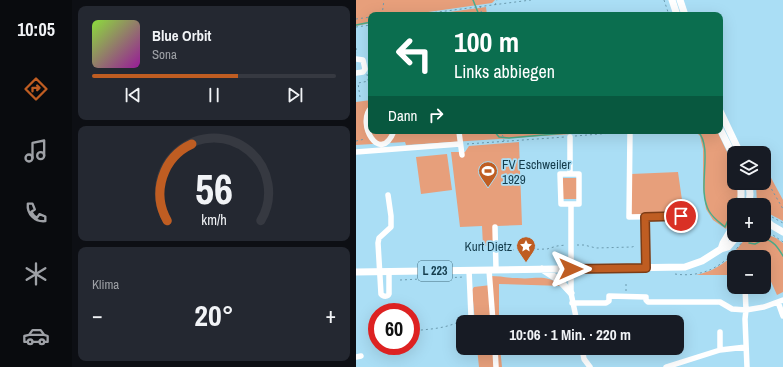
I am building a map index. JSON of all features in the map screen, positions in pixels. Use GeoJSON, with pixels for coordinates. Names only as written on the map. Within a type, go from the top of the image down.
{"type":"FeatureCollection","features":[{"type":"Feature","properties":{"kind":"main road"},"geometry":{"type":"LineString","coordinates":[[672,0],[676,12]]}},
{"type":"Feature","properties":{"kind":"main road"},"geometry":{"type":"LineString","coordinates":[[680,0],[684,12]]}},
{"type":"Feature","properties":{"kind":"main road"},"geometry":{"type":"LineString","coordinates":[[723,117],[737,146]]}},
{"type":"Feature","properties":{"kind":"main road"},"geometry":{"type":"LineString","coordinates":[[722,134],[728,146]]}},
{"type":"Feature","properties":{"kind":"main road"},"geometry":{"type":"LineString","coordinates":[[771,227],[783,232]]}},
{"type":"Feature","properties":{"kind":"main road"},"geometry":{"type":"LineString","coordinates":[[721,249],[727,236]]}},
{"type":"Feature","properties":{"kind":"main road","name":"L 223"},"geometry":{"type":"LineString","coordinates":[[356,272],[469,274],[493,270],[685,267],[706,259],[721,249],[728,247],[733,242]]}},
{"type":"Feature","properties":{"kind":"main road"},"geometry":{"type":"LineString","coordinates":[[541,269],[559,280],[571,293]]}},
{"type":"Feature","properties":{"kind":"street"},"geometry":{"type":"LineString","coordinates":[[356,59],[363,60],[366,73],[356,73]]}},
{"type":"Feature","properties":{"kind":"street"},"geometry":{"type":"LineString","coordinates":[[360,118],[362,114],[368,110]]}},
{"type":"Feature","properties":{"kind":"street"},"geometry":{"type":"LineString","coordinates":[[378,147],[390,138],[392,134]]}},
{"type":"Feature","properties":{"kind":"street"},"geometry":{"type":"LineString","coordinates":[[459,134],[462,155]]}},
{"type":"Feature","properties":{"kind":"street"},"geometry":{"type":"LineString","coordinates":[[630,134],[629,217],[681,216]]}},
{"type":"Feature","properties":{"kind":"street"},"geometry":{"type":"LineString","coordinates":[[570,137],[570,174]]}},
{"type":"Feature","properties":{"kind":"street"},"geometry":{"type":"LineString","coordinates":[[365,140],[378,147]]}},
{"type":"Feature","properties":{"kind":"street"},"geometry":{"type":"LineString","coordinates":[[356,152],[378,147],[405,148],[460,144]]}},
{"type":"Feature","properties":{"kind":"street"},"geometry":{"type":"LineString","coordinates":[[560,174],[579,174],[579,204],[571,204],[561,204],[560,174]]}},
{"type":"Feature","properties":{"kind":"street"},"geometry":{"type":"LineString","coordinates":[[388,194],[391,227],[379,240],[381,294],[385,296],[389,295],[390,293],[389,272]]}},
{"type":"Feature","properties":{"kind":"street"},"geometry":{"type":"LineString","coordinates":[[571,204],[571,293],[575,315]]}},
{"type":"Feature","properties":{"kind":"street"},"geometry":{"type":"LineString","coordinates":[[645,217],[646,268]]}},
{"type":"Feature","properties":{"kind":"street"},"geometry":{"type":"LineString","coordinates":[[493,315],[495,227]]}},
{"type":"Feature","properties":{"kind":"street"},"geometry":{"type":"LineString","coordinates":[[495,248],[508,247]]}},
{"type":"Feature","properties":{"kind":"street"},"geometry":{"type":"LineString","coordinates":[[469,274],[471,315]]}},
{"type":"Feature","properties":{"kind":"street"},"geometry":{"type":"LineString","coordinates":[[745,294],[747,367]]}},
{"type":"Feature","properties":{"kind":"street"},"geometry":{"type":"LineString","coordinates":[[572,303],[606,303],[609,296],[646,296],[646,300],[648,302],[720,302],[732,309],[746,310],[764,307],[781,301],[783,316]]}},
{"type":"Feature","properties":{"kind":"street"},"geometry":{"type":"LineString","coordinates":[[720,332],[720,350]]}},
{"type":"Feature","properties":{"kind":"street"},"geometry":{"type":"LineString","coordinates":[[666,367],[720,350],[746,347]]}},
{"type":"Feature","properties":{"kind":"street"},"geometry":{"type":"LineString","coordinates":[[495,355],[496,367]]}},
{"type":"Feature","properties":{"kind":"street"},"geometry":{"type":"LineString","coordinates":[[583,355],[584,359],[590,367]]}},
{"type":"Feature","properties":{"kind":"path"},"geometry":{"type":"LineString","coordinates":[[382,12],[384,0]]}},
{"type":"Feature","properties":{"kind":"path"},"geometry":{"type":"LineString","coordinates":[[495,4],[497,0]]}},
{"type":"Feature","properties":{"kind":"path"},"geometry":{"type":"LineString","coordinates":[[438,12],[531,0]]}},
{"type":"Feature","properties":{"kind":"path"},"geometry":{"type":"LineString","coordinates":[[664,0],[668,12]]}},
{"type":"Feature","properties":{"kind":"path"},"geometry":{"type":"LineString","coordinates":[[480,6],[481,12]]}},
{"type":"Feature","properties":{"kind":"path"},"geometry":{"type":"LineString","coordinates":[[356,19],[368,17]]}},
{"type":"Feature","properties":{"kind":"path"},"geometry":{"type":"LineString","coordinates":[[356,27],[368,25]]}},
{"type":"Feature","properties":{"kind":"path"},"geometry":{"type":"LineString","coordinates":[[366,73],[368,78]]}},
{"type":"Feature","properties":{"kind":"path"},"geometry":{"type":"LineString","coordinates":[[360,97],[358,83],[368,81]]}},
{"type":"Feature","properties":{"kind":"path"},"geometry":{"type":"LineString","coordinates":[[501,134],[504,141]]}},
{"type":"Feature","properties":{"kind":"path"},"geometry":{"type":"LineString","coordinates":[[460,144],[606,134]]}},
{"type":"Feature","properties":{"kind":"path"},"geometry":{"type":"LineString","coordinates":[[356,141],[365,140]]}},
{"type":"Feature","properties":{"kind":"path"},"geometry":{"type":"LineString","coordinates":[[771,188],[783,209]]}},
{"type":"Feature","properties":{"kind":"path"},"geometry":{"type":"LineString","coordinates":[[771,218],[783,223]]}},
{"type":"Feature","properties":{"kind":"path"},"geometry":{"type":"LineString","coordinates":[[771,235],[783,242]]}},
{"type":"Feature","properties":{"kind":"path"},"geometry":{"type":"LineString","coordinates":[[400,280],[469,274]]}},
{"type":"Feature","properties":{"kind":"path"},"geometry":{"type":"LineString","coordinates":[[420,330],[442,328],[456,324]]}},
{"type":"Feature","properties":{"kind":"shaded area"},"geometry":{"type":"Polygon","coordinates":[[[356,0],[495,0],[492,3],[428,12],[368,12],[368,24],[356,26],[356,0]]]}},
{"type":"Feature","properties":{"kind":"shaded area"},"geometry":{"type":"Polygon","coordinates":[[[486,7],[487,12],[449,12],[486,7]]]}},
{"type":"Feature","properties":{"kind":"shaded area"},"geometry":{"type":"Polygon","coordinates":[[[368,100],[368,134],[573,134],[406,145],[405,142],[356,145],[356,102],[368,100]]]}},
{"type":"Feature","properties":{"kind":"shaded area"},"geometry":{"type":"Polygon","coordinates":[[[698,134],[718,134],[727,152],[727,190],[738,190],[738,194],[738,198],[727,198],[726,229],[713,220],[706,209],[703,188],[703,149],[700,136],[698,134]]]}},
{"type":"Feature","properties":{"kind":"shaded area","name":"FV Eschweiler 1929"},"geometry":{"type":"Polygon","coordinates":[[[519,142],[522,225],[497,226],[497,246],[483,246],[482,226],[460,227],[451,152],[465,152],[469,146],[519,142]]]}},
{"type":"Feature","properties":{"kind":"shaded area"},"geometry":{"type":"Polygon","coordinates":[[[447,154],[452,190],[421,194],[416,157],[447,154]]]}},
{"type":"Feature","properties":{"kind":"shaded area"},"geometry":{"type":"Polygon","coordinates":[[[678,172],[684,214],[631,215],[631,174],[678,172]]]}},
{"type":"Feature","properties":{"kind":"shaded area"},"geometry":{"type":"Polygon","coordinates":[[[563,178],[577,178],[577,199],[563,199],[563,178]]]}},
{"type":"Feature","properties":{"kind":"shaded area"},"geometry":{"type":"Polygon","coordinates":[[[771,178],[783,200],[783,221],[771,215],[771,198],[757,198],[756,190],[771,190],[771,178]]]}},
{"type":"Feature","properties":{"kind":"shaded area"},"geometry":{"type":"Polygon","coordinates":[[[771,236],[783,243],[783,292],[777,295],[771,282],[771,250],[736,250],[743,242],[771,242],[771,236]]]}},
{"type":"Feature","properties":{"kind":"shaded area"},"geometry":{"type":"Polygon","coordinates":[[[727,260],[727,275],[696,275],[714,269],[727,260]]]}},
{"type":"Feature","properties":{"kind":"shaded area"},"geometry":{"type":"Polygon","coordinates":[[[491,276],[545,278],[563,286],[499,284],[499,315],[474,315],[472,290],[474,287],[491,285],[491,276]]]}},
{"type":"Feature","properties":{"kind":"shaded area"},"geometry":{"type":"Polygon","coordinates":[[[478,355],[501,355],[502,367],[479,367],[478,355]]]}},
{"type":"Feature","properties":{"kind":"waterway"},"geometry":{"type":"LineString","coordinates":[[473,0],[478,12]]}},
{"type":"Feature","properties":{"kind":"waterway"},"geometry":{"type":"LineString","coordinates":[[356,25],[368,23]]}},
{"type":"Feature","properties":{"kind":"waterway"},"geometry":{"type":"LineString","coordinates":[[496,134],[499,137],[509,138],[555,134]]}},
{"type":"Feature","properties":{"kind":"waterway"},"geometry":{"type":"LineString","coordinates":[[700,134],[703,139],[705,148],[705,202],[714,218],[725,227],[727,222]]}},
{"type":"Feature","properties":{"kind":"waterway"},"geometry":{"type":"LineString","coordinates":[[749,243],[755,244],[765,239],[771,241],[776,245],[783,256]]}},
{"type":"Feature","properties":{"kind":"place","name":"FV Eschweiler 1929"},"geometry":{"type":"Point","coordinates":[488,188]}},
{"type":"Feature","properties":{"kind":"place","name":"Kurt Dietz"},"geometry":{"type":"Point","coordinates":[526,263]}},
{"type":"Feature","properties":{"kind":"route"},"geometry":{"type":"LineString","coordinates":[[571,269],[646,268],[645,217],[681,216]]}}]}
